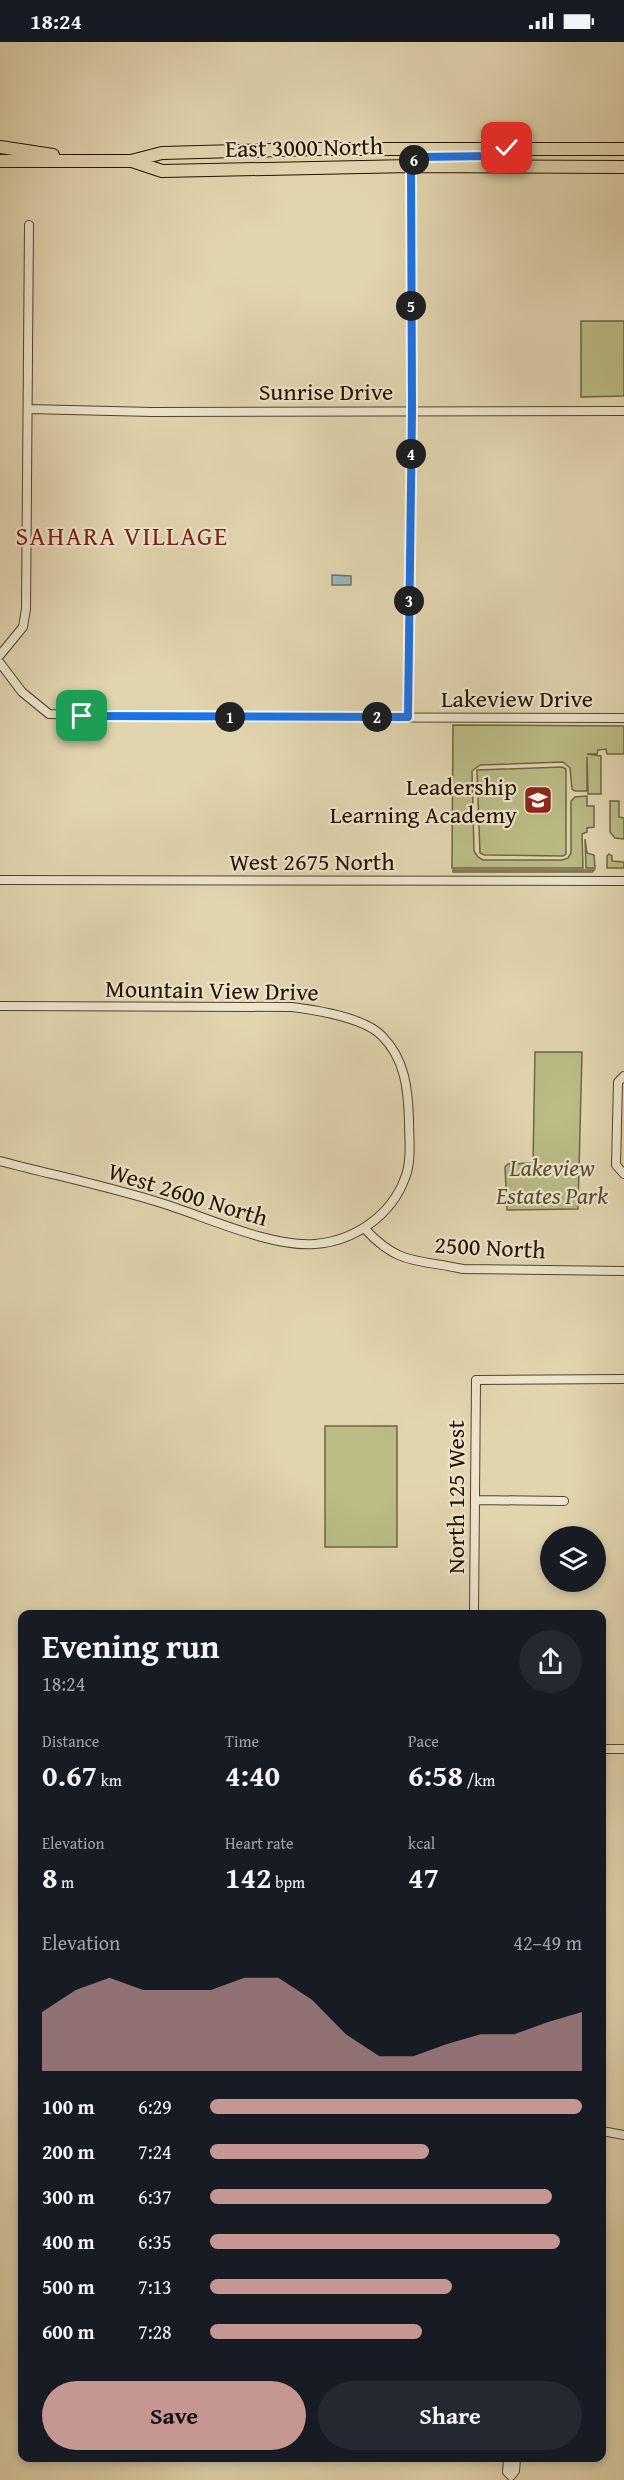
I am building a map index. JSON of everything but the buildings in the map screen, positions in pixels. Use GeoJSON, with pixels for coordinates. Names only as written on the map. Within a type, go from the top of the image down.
{"type":"FeatureCollection","features":[{"type":"Feature","properties":{"kind":"main road"},"geometry":{"type":"LineString","coordinates":[[0,147],[101,161]]}},
{"type":"Feature","properties":{"kind":"main road","name":"East 3000 North"},"geometry":{"type":"LineString","coordinates":[[131,161],[162,153],[409,148],[624,149]]}},
{"type":"Feature","properties":{"kind":"main road"},"geometry":{"type":"LineString","coordinates":[[411,166],[418,157],[493,156],[507,148]]}},
{"type":"Feature","properties":{"kind":"main road"},"geometry":{"type":"LineString","coordinates":[[0,161],[131,161]]}},
{"type":"Feature","properties":{"kind":"main road","name":"East 3000 North"},"geometry":{"type":"LineString","coordinates":[[131,161],[162,171],[411,166],[624,166]]}},
{"type":"Feature","properties":{"kind":"street"},"geometry":{"type":"LineString","coordinates":[[408,717],[412,410],[411,166]]}},
{"type":"Feature","properties":{"kind":"street"},"geometry":{"type":"LineString","coordinates":[[0,655],[23,627],[26,609],[29,225]]}},
{"type":"Feature","properties":{"kind":"street","name":"Sunrise Drive"},"geometry":{"type":"LineString","coordinates":[[28,409],[152,412],[624,411]]}},
{"type":"Feature","properties":{"kind":"street","name":"Lakeview Drive"},"geometry":{"type":"LineString","coordinates":[[0,663],[22,692],[49,714],[624,718]]}},
{"type":"Feature","properties":{"kind":"street","name":"West 2675 North"},"geometry":{"type":"LineString","coordinates":[[0,880],[624,881]]}},
{"type":"Feature","properties":{"kind":"street","name":"Mountain View Drive"},"geometry":{"type":"LineString","coordinates":[[0,1006],[292,1007],[324,1011],[378,1033],[404,1068],[408,1098],[409,1154],[406,1178],[392,1203],[364,1229]]}},
{"type":"Feature","properties":{"kind":"street"},"geometry":{"type":"LineString","coordinates":[[624,1076],[618,1082],[616,1145],[616,1165],[624,1174]]}},
{"type":"Feature","properties":{"kind":"street"},"geometry":{"type":"LineString","coordinates":[[616,1145],[624,1138]]}},
{"type":"Feature","properties":{"kind":"street","name":"West 2600 North"},"geometry":{"type":"LineString","coordinates":[[0,1161],[156,1201],[284,1243],[315,1244],[339,1240],[364,1229]]}},
{"type":"Feature","properties":{"kind":"street","name":"2500 North"},"geometry":{"type":"LineString","coordinates":[[364,1229],[375,1241],[400,1258],[426,1264],[462,1269],[624,1271]]}},
{"type":"Feature","properties":{"kind":"street","name":"North 125 West"},"geometry":{"type":"LineString","coordinates":[[474,1610],[476,1380],[624,1379]]}},
{"type":"Feature","properties":{"kind":"street"},"geometry":{"type":"LineString","coordinates":[[475,1500],[564,1501]]}},
{"type":"Feature","properties":{"kind":"street"},"geometry":{"type":"LineString","coordinates":[[606,1749],[624,1749]]}},
{"type":"Feature","properties":{"kind":"street"},"geometry":{"type":"LineString","coordinates":[[606,2132],[624,2135]]}},
{"type":"Feature","properties":{"kind":"street"},"geometry":{"type":"LineString","coordinates":[[508,2462],[507,2472],[511,2478]]}},
{"type":"Feature","properties":{"kind":"green space"},"geometry":{"type":"Polygon","coordinates":[[[581,321],[624,321],[624,396],[581,397],[581,321]]]}},
{"type":"Feature","properties":{"kind":"green space"},"geometry":{"type":"Polygon","coordinates":[[[453,725],[624,726],[624,754],[607,754],[606,749],[598,750],[597,754],[587,754],[601,756],[601,794],[588,794],[587,757],[587,791],[572,789],[570,768],[563,762],[480,765],[472,771],[474,851],[478,857],[483,860],[562,860],[568,858],[571,853],[571,801],[575,797],[587,796],[587,806],[594,806],[594,827],[587,828],[587,832],[582,834],[583,868],[452,868],[453,725]]]}},
{"type":"Feature","properties":{"kind":"green space"},"geometry":{"type":"Polygon","coordinates":[[[562,767],[566,769],[566,854],[563,856],[484,855],[480,853],[477,770],[562,767]]]}},
{"type":"Feature","properties":{"kind":"green space"},"geometry":{"type":"Polygon","coordinates":[[[610,801],[619,801],[619,817],[624,818],[624,839],[615,838],[610,832],[610,801]]]}},
{"type":"Feature","properties":{"kind":"green space"},"geometry":{"type":"Polygon","coordinates":[[[585,839],[587,853],[594,855],[595,868],[586,868],[585,839]]]}},
{"type":"Feature","properties":{"kind":"green space"},"geometry":{"type":"Polygon","coordinates":[[[609,854],[612,856],[612,861],[624,862],[624,868],[607,868],[609,854]]]}},
{"type":"Feature","properties":{"kind":"green space"},"geometry":{"type":"Polygon","coordinates":[[[453,870],[594,870],[592,872],[453,872],[453,870]]]}},
{"type":"Feature","properties":{"kind":"green space","name":"Lakeview Estates Park"},"geometry":{"type":"Polygon","coordinates":[[[535,1052],[582,1052],[578,1209],[507,1210],[505,1167],[508,1164],[533,1163],[535,1052]]]}},
{"type":"Feature","properties":{"kind":"green space"},"geometry":{"type":"Polygon","coordinates":[[[325,1426],[397,1426],[397,1547],[325,1547],[325,1426]]]}},
{"type":"Feature","properties":{"kind":"water"},"geometry":{"type":"Polygon","coordinates":[[[332,575],[351,576],[351,585],[332,585],[332,575]]]}},
{"type":"Feature","properties":{"kind":"place","name":"Leadership Learning Academy"},"geometry":{"type":"Point","coordinates":[538,800]}},
{"type":"Feature","properties":{"kind":"district","name":"SAHARA VILLAGE"},"geometry":{"type":"Point","coordinates":[122,535]}},
{"type":"Feature","properties":{"kind":"route"},"geometry":{"type":"LineString","coordinates":[[82,716],[408,717],[412,410],[411,166],[414,159],[418,157],[493,156],[504,152],[507,148]]}}]}
